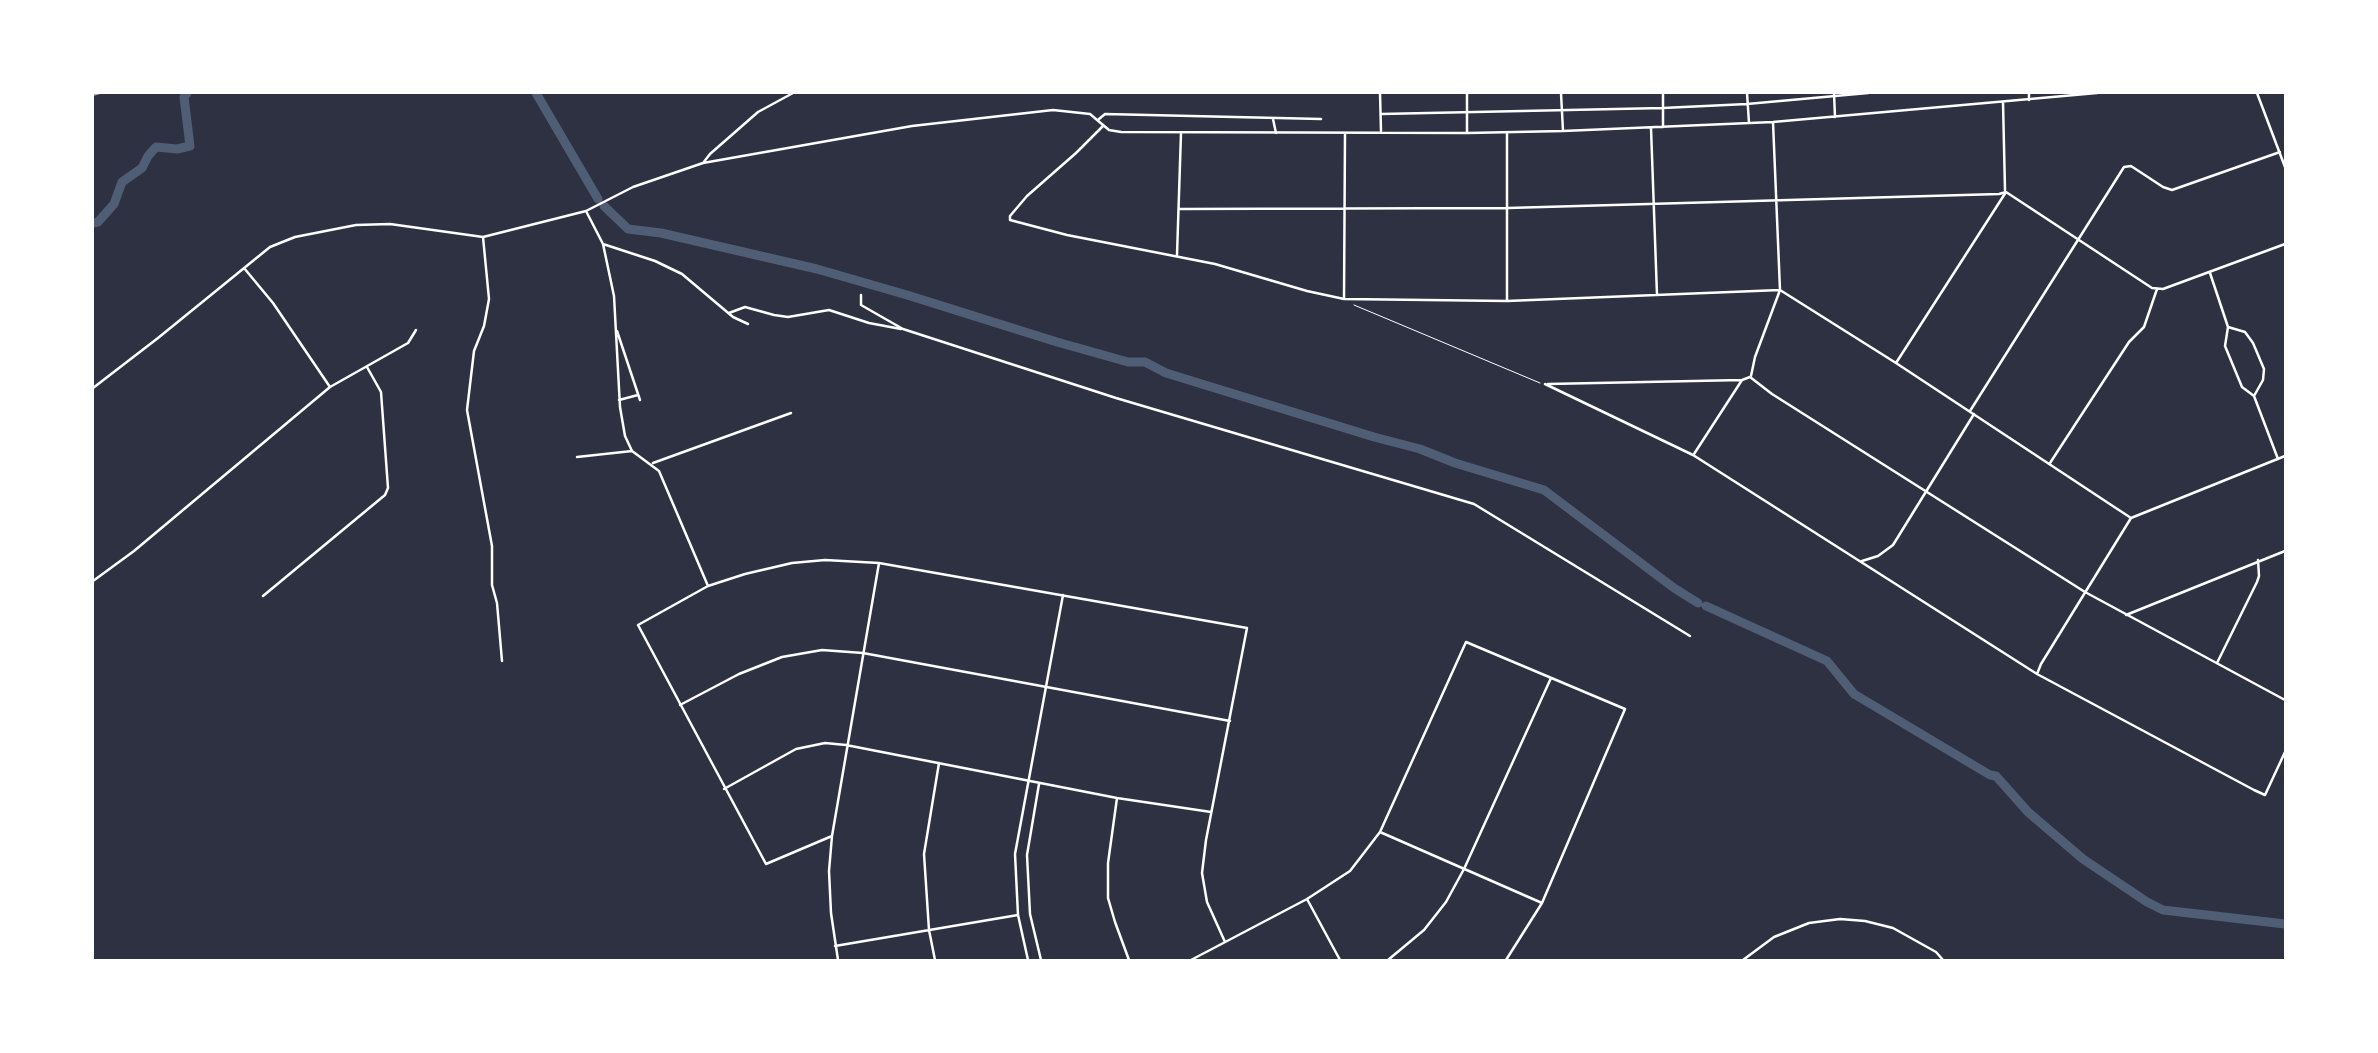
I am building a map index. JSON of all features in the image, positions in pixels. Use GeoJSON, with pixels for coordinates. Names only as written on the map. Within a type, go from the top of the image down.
{"type":"FeatureCollection","features":[{"type":"Feature","properties":{"kind":"street"},"geometry":{"type":"LineString","coordinates":[[703,163],[758,112],[793,93]]}},
{"type":"Feature","properties":{"kind":"street"},"geometry":{"type":"LineString","coordinates":[[1380,93],[1381,133]]}},
{"type":"Feature","properties":{"kind":"street"},"geometry":{"type":"LineString","coordinates":[[1466,133],[1467,93]]}},
{"type":"Feature","properties":{"kind":"street"},"geometry":{"type":"LineString","coordinates":[[1561,93],[1563,131]]}},
{"type":"Feature","properties":{"kind":"street"},"geometry":{"type":"LineString","coordinates":[[1663,93],[1663,127]]}},
{"type":"Feature","properties":{"kind":"street"},"geometry":{"type":"LineString","coordinates":[[1747,93],[1749,123]]}},
{"type":"Feature","properties":{"kind":"street"},"geometry":{"type":"LineString","coordinates":[[1381,114],[1663,108],[1747,104],[1868,93]]}},
{"type":"Feature","properties":{"kind":"street"},"geometry":{"type":"LineString","coordinates":[[2029,93],[2029,100]]}},
{"type":"Feature","properties":{"kind":"street"},"geometry":{"type":"LineString","coordinates":[[93,388],[270,247],[295,237],[356,225],[390,224],[483,237],[586,211],[633,187],[703,163],[912,126],[1052,110],[1090,114],[1109,130],[1121,132],[1563,131],[1773,122],[2097,93]]}},
{"type":"Feature","properties":{"kind":"street"},"geometry":{"type":"LineString","coordinates":[[2257,93],[2285,167]]}},
{"type":"Feature","properties":{"kind":"street"},"geometry":{"type":"LineString","coordinates":[[1834,94],[1835,117]]}},
{"type":"Feature","properties":{"kind":"street"},"geometry":{"type":"LineString","coordinates":[[1896,363],[2006,192],[2003,103]]}},
{"type":"Feature","properties":{"kind":"street"},"geometry":{"type":"LineString","coordinates":[[1099,120],[1105,114],[1321,119]]}},
{"type":"Feature","properties":{"kind":"street"},"geometry":{"type":"LineString","coordinates":[[1273,118],[1276,133]]}},
{"type":"Feature","properties":{"kind":"street"},"geometry":{"type":"LineString","coordinates":[[1750,377],[1780,290],[1773,122]]}},
{"type":"Feature","properties":{"kind":"street"},"geometry":{"type":"LineString","coordinates":[[1103,126],[1027,196],[1010,216],[1010,220],[1066,235],[1177,256],[1344,299],[1507,301],[1780,290],[2131,518]]}},
{"type":"Feature","properties":{"kind":"street"},"geometry":{"type":"LineString","coordinates":[[1651,128],[1657,295]]}},
{"type":"Feature","properties":{"kind":"street"},"geometry":{"type":"LineString","coordinates":[[1507,132],[1507,301]]}},
{"type":"Feature","properties":{"kind":"street"},"geometry":{"type":"LineString","coordinates":[[1177,256],[1181,133]]}},
{"type":"Feature","properties":{"kind":"street"},"geometry":{"type":"LineString","coordinates":[[1344,299],[1345,133]]}},
{"type":"Feature","properties":{"kind":"street"},"geometry":{"type":"LineString","coordinates":[[1862,561],[1878,556],[1893,545],[2124,167],[2131,166],[2172,190],[2280,152]]}},
{"type":"Feature","properties":{"kind":"street"},"geometry":{"type":"LineString","coordinates":[[1180,209],[1508,208],[2006,192],[2157,289],[2210,273],[2285,244]]}},
{"type":"Feature","properties":{"kind":"street"},"geometry":{"type":"LineString","coordinates":[[586,211],[603,244],[614,296],[619,400],[625,436],[632,451],[652,463],[659,471],[709,586]]}},
{"type":"Feature","properties":{"kind":"street"},"geometry":{"type":"LineString","coordinates":[[483,237],[489,299],[484,326],[474,351],[467,410],[492,546],[492,585],[497,603],[502,661]]}},
{"type":"Feature","properties":{"kind":"street"},"geometry":{"type":"LineString","coordinates":[[603,244],[655,261],[682,274],[729,313],[748,324]]}},
{"type":"Feature","properties":{"kind":"street"},"geometry":{"type":"LineString","coordinates":[[244,268],[273,303],[330,387]]}},
{"type":"Feature","properties":{"kind":"street"},"geometry":{"type":"LineString","coordinates":[[2210,273],[2228,327],[2225,345],[2242,387],[2254,396],[2278,459]]}},
{"type":"Feature","properties":{"kind":"street"},"geometry":{"type":"LineString","coordinates":[[2050,463],[2129,342],[2144,327],[2157,289]]}},
{"type":"Feature","properties":{"kind":"street"},"geometry":{"type":"LineString","coordinates":[[861,295],[861,305],[903,329]]}},
{"type":"Feature","properties":{"kind":"street"},"geometry":{"type":"LineString","coordinates":[[729,313],[745,307],[774,316],[788,317],[829,310],[869,323],[903,329],[1116,398],[1474,504],[1690,636]]}},
{"type":"Feature","properties":{"kind":"street"},"geometry":{"type":"LineString","coordinates":[[615,324],[640,400]]}},
{"type":"Feature","properties":{"kind":"street"},"geometry":{"type":"LineString","coordinates":[[2228,327],[2245,332],[2264,369],[2263,380],[2254,396]]}},
{"type":"Feature","properties":{"kind":"street"},"geometry":{"type":"LineString","coordinates":[[93,582],[134,551],[330,387],[408,343],[416,330]]}},
{"type":"Feature","properties":{"kind":"street"},"geometry":{"type":"LineString","coordinates":[[263,596],[385,495],[388,488],[381,392],[366,366]]}},
{"type":"Feature","properties":{"kind":"street"},"geometry":{"type":"LineString","coordinates":[[1545,384],[1742,380],[1750,377]]}},
{"type":"Feature","properties":{"kind":"street"},"geometry":{"type":"LineString","coordinates":[[1750,377],[1772,394],[2085,593],[2285,700]]}},
{"type":"Feature","properties":{"kind":"street"},"geometry":{"type":"LineString","coordinates":[[1693,454],[1742,380]]}},
{"type":"Feature","properties":{"kind":"street"},"geometry":{"type":"LineString","coordinates":[[1545,384],[1693,454],[2037,674],[2265,795],[2285,752]]}},
{"type":"Feature","properties":{"kind":"street"},"geometry":{"type":"LineString","coordinates":[[619,400],[638,395]]}},
{"type":"Feature","properties":{"kind":"street"},"geometry":{"type":"LineString","coordinates":[[652,463],[791,413]]}},
{"type":"Feature","properties":{"kind":"street"},"geometry":{"type":"LineString","coordinates":[[577,457],[632,451]]}},
{"type":"Feature","properties":{"kind":"street"},"geometry":{"type":"LineString","coordinates":[[2037,674],[2131,518],[2285,456]]}},
{"type":"Feature","properties":{"kind":"street"},"geometry":{"type":"LineString","coordinates":[[2124,615],[2285,551]]}},
{"type":"Feature","properties":{"kind":"street"},"geometry":{"type":"LineString","coordinates":[[832,836],[766,864],[638,625],[709,586],[746,573],[792,563],[825,560],[879,563],[1247,628],[1202,873],[1207,902],[1225,942]]}},
{"type":"Feature","properties":{"kind":"street"},"geometry":{"type":"LineString","coordinates":[[2217,664],[2257,583],[2258,560]]}},
{"type":"Feature","properties":{"kind":"street"},"geometry":{"type":"LineString","coordinates":[[838,960],[829,871],[832,836],[879,563]]}},
{"type":"Feature","properties":{"kind":"street"},"geometry":{"type":"LineString","coordinates":[[1028,960],[1018,915],[1015,854],[1063,594]]}},
{"type":"Feature","properties":{"kind":"street"},"geometry":{"type":"LineString","coordinates":[[1191,960],[1307,900],[1350,872],[1380,832],[1466,642],[1625,709],[1542,903],[1506,960]]}},
{"type":"Feature","properties":{"kind":"street"},"geometry":{"type":"LineString","coordinates":[[680,705],[738,674],[782,657],[822,650],[863,653],[1230,721]]}},
{"type":"Feature","properties":{"kind":"street"},"geometry":{"type":"LineString","coordinates":[[1388,960],[1424,930],[1446,902],[1464,869],[1550,678]]}},
{"type":"Feature","properties":{"kind":"street"},"geometry":{"type":"LineString","coordinates":[[724,789],[796,749],[825,743],[1117,798],[1212,812]]}},
{"type":"Feature","properties":{"kind":"street"},"geometry":{"type":"LineString","coordinates":[[935,960],[929,930],[924,854],[939,763]]}},
{"type":"Feature","properties":{"kind":"street"},"geometry":{"type":"LineString","coordinates":[[1040,783],[1027,855],[1030,914],[1041,960]]}},
{"type":"Feature","properties":{"kind":"street"},"geometry":{"type":"LineString","coordinates":[[1117,798],[1108,863],[1108,898],[1129,960]]}},
{"type":"Feature","properties":{"kind":"street"},"geometry":{"type":"LineString","coordinates":[[1380,832],[1542,903]]}},
{"type":"Feature","properties":{"kind":"street"},"geometry":{"type":"LineString","coordinates":[[1307,900],[1340,960]]}},
{"type":"Feature","properties":{"kind":"street"},"geometry":{"type":"LineString","coordinates":[[835,946],[1018,915]]}},
{"type":"Feature","properties":{"kind":"street"},"geometry":{"type":"LineString","coordinates":[[1743,960],[1774,937],[1809,923],[1840,919],[1865,921],[1893,928],[1936,953],[1943,960]]}},
{"type":"Feature","properties":{"kind":"path"},"geometry":{"type":"LineString","coordinates":[[1356,306],[1545,384]]}},
{"type":"Feature","properties":{"kind":"waterway"},"geometry":{"type":"LineString","coordinates":[[93,223],[98,222],[114,204],[122,182],[142,168],[156,147],[177,149],[190,146],[184,97],[187,93]]}},
{"type":"Feature","properties":{"kind":"waterway"},"geometry":{"type":"LineString","coordinates":[[536,93],[598,199]]}},
{"type":"Feature","properties":{"kind":"waterway"},"geometry":{"type":"LineString","coordinates":[[604,206],[628,229],[661,233],[817,269],[1057,342],[1128,362],[1145,362],[1166,373],[1420,449],[1455,463],[1544,490],[1674,588],[1698,603]]}},
{"type":"Feature","properties":{"kind":"waterway"},"geometry":{"type":"LineString","coordinates":[[1706,606],[1827,661],[1854,694],[1990,775],[1996,776],[2028,812],[2083,859],[2147,902],[2163,910],[2285,924]]}},
{"type":"Feature","properties":{"kind":"railway"},"geometry":{"type":"LineString","coordinates":[[93,95],[100,93]]}}]}
